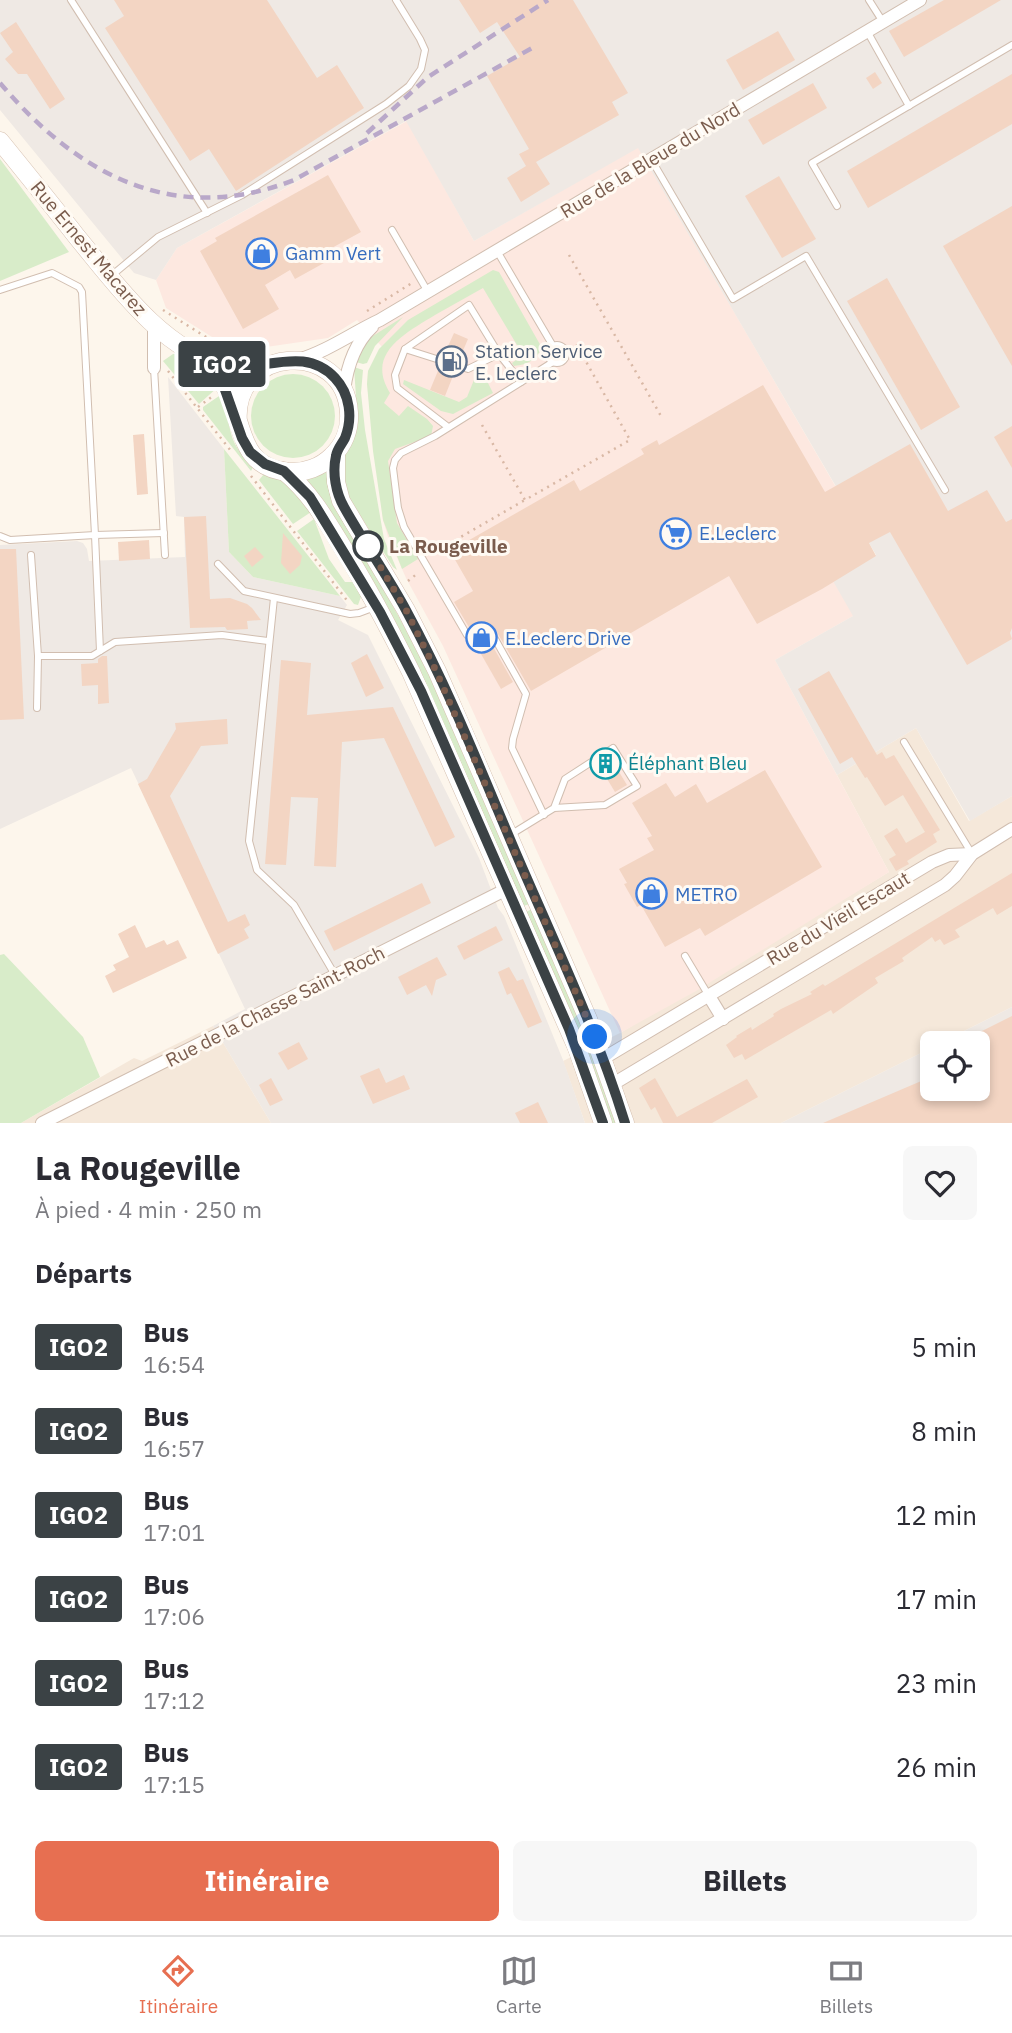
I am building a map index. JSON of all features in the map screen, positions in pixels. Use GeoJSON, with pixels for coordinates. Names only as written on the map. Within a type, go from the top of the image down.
{"type":"FeatureCollection","features":[{"type":"Feature","properties":{"kind":"main road","name":"Rue Ernest Macarez"},"geometry":{"type":"LineString","coordinates":[[0,141],[128,300],[158,317],[223,384],[242,438],[250,452],[265,464],[284,471],[304,490],[321,512],[377,606],[421,691],[577,1048],[603,1123]]}},
{"type":"Feature","properties":{"kind":"main road","name":"Rue Ernest Macarez"},"geometry":{"type":"LineString","coordinates":[[186,348],[225,365],[247,367],[298,360]]}},
{"type":"Feature","properties":{"kind":"main road"},"geometry":{"type":"LineString","coordinates":[[284,471],[311,469],[325,463],[345,439],[349,424],[349,408],[344,391],[333,376],[313,363],[298,360]]}},
{"type":"Feature","properties":{"kind":"main road"},"geometry":{"type":"LineString","coordinates":[[237,423],[244,388],[257,373],[270,365]]}},
{"type":"Feature","properties":{"kind":"main road"},"geometry":{"type":"LineString","coordinates":[[336,452],[335,482],[341,501],[413,623],[436,671],[604,1058],[625,1123]]}},
{"type":"Feature","properties":{"kind":"street","name":"Rue de la Bleue du Nord"},"geometry":{"type":"LineString","coordinates":[[298,360],[323,351],[380,320],[920,0]]}},
{"type":"Feature","properties":{"kind":"street"},"geometry":{"type":"LineString","coordinates":[[154,362],[158,317]]}},
{"type":"Feature","properties":{"kind":"street","name":"Rue de la Bleue du Nord"},"geometry":{"type":"LineString","coordinates":[[344,391],[355,348],[380,320]]}},
{"type":"Feature","properties":{"kind":"street","name":"Rue du Vieil Escaut"},"geometry":{"type":"LineString","coordinates":[[613,1084],[945,885],[972,853],[1012,829]]}},
{"type":"Feature","properties":{"kind":"street","name":"Rue du Vieil Escaut"},"geometry":{"type":"LineString","coordinates":[[604,1058],[932,862],[950,855],[972,853]]}},
{"type":"Feature","properties":{"kind":"street","name":"Rue de la Chasse Saint-Roch"},"geometry":{"type":"LineString","coordinates":[[42,1123],[507,889]]}},
{"type":"Feature","properties":{"kind":"street"},"geometry":{"type":"LineString","coordinates":[[709,996],[723,1019]]}},
{"type":"Feature","properties":{"kind":"lane"},"geometry":{"type":"LineString","coordinates":[[71,0],[207,213]]}},
{"type":"Feature","properties":{"kind":"lane"},"geometry":{"type":"LineString","coordinates":[[110,277],[151,241],[242,195],[386,104],[414,80],[424,62],[425,50],[396,0]]}},
{"type":"Feature","properties":{"kind":"lane"},"geometry":{"type":"LineString","coordinates":[[871,1],[883,22]]}},
{"type":"Feature","properties":{"kind":"lane"},"geometry":{"type":"LineString","coordinates":[[867,31],[909,106]]}},
{"type":"Feature","properties":{"kind":"lane"},"geometry":{"type":"LineString","coordinates":[[837,206],[812,163],[1012,45]]}},
{"type":"Feature","properties":{"kind":"lane"},"geometry":{"type":"LineString","coordinates":[[651,159],[733,299],[806,256],[944,490]]}},
{"type":"Feature","properties":{"kind":"lane"},"geometry":{"type":"LineString","coordinates":[[392,230],[428,292]]}},
{"type":"Feature","properties":{"kind":"lane"},"geometry":{"type":"LineString","coordinates":[[497,251],[553,346]]}},
{"type":"Feature","properties":{"kind":"lane"},"geometry":{"type":"LineString","coordinates":[[0,290],[52,273],[79,287],[82,292],[100,651]]}},
{"type":"Feature","properties":{"kind":"lane"},"geometry":{"type":"LineString","coordinates":[[448,427],[395,384],[395,375],[405,349],[469,305],[499,354],[521,382]]}},
{"type":"Feature","properties":{"kind":"lane"},"geometry":{"type":"LineString","coordinates":[[553,346],[548,355],[553,362]]}},
{"type":"Feature","properties":{"kind":"lane"},"geometry":{"type":"LineString","coordinates":[[544,815],[512,748],[526,694],[490,630],[467,635],[422,559],[402,522],[393,464],[401,453],[435,436],[553,362],[562,362],[566,352],[562,347],[553,346]]}},
{"type":"Feature","properties":{"kind":"lane"},"geometry":{"type":"LineString","coordinates":[[405,349],[468,369],[499,354]]}},
{"type":"Feature","properties":{"kind":"lane"},"geometry":{"type":"LineString","coordinates":[[154,362],[165,555]]}},
{"type":"Feature","properties":{"kind":"lane"},"geometry":{"type":"LineString","coordinates":[[0,536],[10,540],[164,533]]}},
{"type":"Feature","properties":{"kind":"lane"},"geometry":{"type":"LineString","coordinates":[[31,555],[38,656],[37,709]]}},
{"type":"Feature","properties":{"kind":"lane"},"geometry":{"type":"LineString","coordinates":[[218,564],[244,591],[342,613],[358,614],[377,606]]}},
{"type":"Feature","properties":{"kind":"lane"},"geometry":{"type":"LineString","coordinates":[[274,598],[250,841],[257,870],[294,905],[335,975]]}},
{"type":"Feature","properties":{"kind":"lane"},"geometry":{"type":"LineString","coordinates":[[38,656],[92,656],[114,642],[222,635],[268,641]]}},
{"type":"Feature","properties":{"kind":"lane"},"geometry":{"type":"LineString","coordinates":[[904,742],[972,853]]}},
{"type":"Feature","properties":{"kind":"lane"},"geometry":{"type":"LineString","coordinates":[[509,836],[554,808],[605,805],[637,786],[613,748],[565,779],[554,808]]}},
{"type":"Feature","properties":{"kind":"lane"},"geometry":{"type":"LineString","coordinates":[[685,956],[709,996]]}},
{"type":"Feature","properties":{"kind":"path"},"geometry":{"type":"LineString","coordinates":[[569,255],[661,416]]}},
{"type":"Feature","properties":{"kind":"path"},"geometry":{"type":"LineString","coordinates":[[363,313],[420,278]]}},
{"type":"Feature","properties":{"kind":"path"},"geometry":{"type":"LineString","coordinates":[[158,317],[238,351]]}},
{"type":"Feature","properties":{"kind":"path"},"geometry":{"type":"LineString","coordinates":[[408,582],[419,575],[413,564],[630,440],[575,342]]}},
{"type":"Feature","properties":{"kind":"path"},"geometry":{"type":"LineString","coordinates":[[154,362],[236,457]]}},
{"type":"Feature","properties":{"kind":"path"},"geometry":{"type":"LineString","coordinates":[[482,425],[525,500]]}},
{"type":"Feature","properties":{"kind":"path"},"geometry":{"type":"LineString","coordinates":[[244,468],[358,614]]}},
{"type":"Feature","properties":{"kind":"shaded area"},"geometry":{"type":"Polygon","coordinates":[[[0,0],[1012,0],[1012,796],[970,821],[916,728],[837,775],[775,660],[853,616],[833,581],[876,555],[638,148],[474,241],[406,121],[177,248],[156,280],[134,273],[0,110],[0,0]]]}},
{"type":"Feature","properties":{"kind":"shaded area"},"geometry":{"type":"Polygon","coordinates":[[[407,121],[474,241],[638,147],[876,556],[853,616],[775,660],[889,872],[696,991],[620,1033],[443,646],[406,578],[388,537],[383,520],[367,384],[368,371],[384,349],[357,320],[328,338],[266,347],[220,342],[166,308],[156,280],[177,248],[407,121]]]}},
{"type":"Feature","properties":{"kind":"shaded area"},"geometry":{"type":"Polygon","coordinates":[[[168,377],[224,449],[229,552],[253,577],[340,596],[347,605],[338,620],[368,635],[479,858],[563,1060],[585,1123],[271,1123],[213,1026],[245,1009],[131,768],[0,829],[0,545],[77,541],[83,543],[87,549],[89,561],[185,557],[184,517],[176,516],[168,377]]]}},
{"type":"Feature","properties":{"kind":"shaded area"},"geometry":{"type":"Polygon","coordinates":[[[916,728],[969,821],[1012,796],[1012,1007],[964,1031],[920,1031],[920,1054],[781,1123],[585,1123],[563,1061],[620,1033],[889,872],[837,775],[916,728]]]}},
{"type":"Feature","properties":{"kind":"shaded area"},"geometry":{"type":"Polygon","coordinates":[[[1012,1007],[1012,1123],[781,1123],[920,1054],[920,1101],[990,1101],[990,1031],[964,1031],[1012,1007]]]}},
{"type":"Feature","properties":{"kind":"shaded area"},"geometry":{"type":"Polygon","coordinates":[[[213,1026],[271,1123],[21,1123],[134,1058],[142,1061],[213,1026]]]}},
{"type":"Feature","properties":{"kind":"green space"},"geometry":{"type":"Polygon","coordinates":[[[0,159],[69,252],[0,281],[0,159]]]}},
{"type":"Feature","properties":{"kind":"green space"},"geometry":{"type":"Polygon","coordinates":[[[493,270],[499,272],[542,348],[534,359],[514,366],[512,363],[523,355],[483,288],[401,337],[386,355],[382,366],[390,393],[384,403],[399,416],[408,406],[433,426],[431,436],[395,449],[388,461],[397,523],[418,559],[402,569],[383,520],[373,451],[368,371],[379,349],[408,320],[493,270]]]}},
{"type":"Feature","properties":{"kind":"green space"},"geometry":{"type":"Polygon","coordinates":[[[403,317],[375,346],[367,363],[356,362],[368,339],[403,317]]]}},
{"type":"Feature","properties":{"kind":"green space"},"geometry":{"type":"Polygon","coordinates":[[[173,354],[180,354],[218,387],[199,404],[163,361],[173,354]]]}},
{"type":"Feature","properties":{"kind":"green space"},"geometry":{"type":"Polygon","coordinates":[[[354,367],[363,370],[361,393],[365,430],[384,539],[397,570],[344,490],[341,466],[357,412],[354,367]]]}},
{"type":"Feature","properties":{"kind":"green space"},"geometry":{"type":"Polygon","coordinates":[[[481,369],[493,393],[453,414],[441,411],[403,384],[404,380],[459,402],[467,397],[478,370],[481,369]]]}},
{"type":"Feature","properties":{"kind":"green space"},"geometry":{"type":"Polygon","coordinates":[[[293,374],[316,381],[328,393],[335,416],[328,439],[316,451],[293,458],[270,451],[258,439],[251,416],[258,393],[270,381],[293,374]]]}},
{"type":"Feature","properties":{"kind":"green space"},"geometry":{"type":"Polygon","coordinates":[[[222,394],[232,438],[253,467],[251,471],[203,410],[203,407],[222,394]]]}},
{"type":"Feature","properties":{"kind":"green space"},"geometry":{"type":"Polygon","coordinates":[[[224,449],[340,596],[253,577],[229,552],[224,449]]]}},
{"type":"Feature","properties":{"kind":"green space"},"geometry":{"type":"Polygon","coordinates":[[[327,472],[330,492],[422,659],[530,904],[523,906],[452,742],[400,634],[342,530],[308,481],[308,478],[327,472]]]}},
{"type":"Feature","properties":{"kind":"green space"},"geometry":{"type":"Polygon","coordinates":[[[264,474],[291,488],[311,512],[293,524],[259,480],[264,474]]]}},
{"type":"Feature","properties":{"kind":"green space"},"geometry":{"type":"Polygon","coordinates":[[[314,519],[329,559],[345,582],[354,582],[362,594],[358,605],[354,604],[297,531],[314,519]]]}},
{"type":"Feature","properties":{"kind":"green space"},"geometry":{"type":"Polygon","coordinates":[[[532,909],[577,1009],[619,1123],[609,1123],[526,912],[532,909]]]}},
{"type":"Feature","properties":{"kind":"green space"},"geometry":{"type":"Polygon","coordinates":[[[4,954],[83,1037],[100,1077],[21,1123],[0,1123],[0,955],[4,954]]]}},
{"type":"Feature","properties":{"kind":"building"},"geometry":{"type":"Polygon","coordinates":[[[114,0],[267,0],[317,78],[337,65],[364,108],[236,191],[209,149],[190,161],[105,28],[124,16],[114,0]]]}},
{"type":"Feature","properties":{"kind":"building"},"geometry":{"type":"Polygon","coordinates":[[[459,0],[573,0],[628,93],[612,102],[619,115],[536,162],[550,184],[521,202],[507,178],[526,166],[519,154],[529,149],[487,76],[520,57],[497,22],[480,33],[459,0]]]}},
{"type":"Feature","properties":{"kind":"building"},"geometry":{"type":"Polygon","coordinates":[[[944,0],[1001,0],[904,57],[889,31],[944,0]]]}},
{"type":"Feature","properties":{"kind":"building"},"geometry":{"type":"Polygon","coordinates":[[[16,22],[65,99],[50,109],[27,74],[18,74],[5,59],[13,52],[0,33],[16,22]]]}},
{"type":"Feature","properties":{"kind":"building"},"geometry":{"type":"Polygon","coordinates":[[[778,31],[795,60],[743,90],[726,60],[778,31]]]}},
{"type":"Feature","properties":{"kind":"building"},"geometry":{"type":"Polygon","coordinates":[[[875,72],[882,83],[873,89],[866,78],[875,72]]]}},
{"type":"Feature","properties":{"kind":"building"},"geometry":{"type":"Polygon","coordinates":[[[1012,74],[1012,124],[868,208],[847,171],[1012,74]]]}},
{"type":"Feature","properties":{"kind":"building"},"geometry":{"type":"Polygon","coordinates":[[[813,83],[827,108],[763,145],[748,120],[813,83]]]}},
{"type":"Feature","properties":{"kind":"building","name":"Gamm Vert"},"geometry":{"type":"Polygon","coordinates":[[[328,175],[361,232],[319,255],[324,263],[295,279],[290,270],[265,285],[279,309],[243,329],[200,251],[217,241],[215,238],[328,175]]]}},
{"type":"Feature","properties":{"kind":"building"},"geometry":{"type":"Polygon","coordinates":[[[779,176],[816,239],[782,258],[745,196],[779,176]]]}},
{"type":"Feature","properties":{"kind":"building"},"geometry":{"type":"Polygon","coordinates":[[[1012,206],[1012,366],[943,246],[1012,206]]]}},
{"type":"Feature","properties":{"kind":"building"},"geometry":{"type":"Polygon","coordinates":[[[887,278],[960,407],[921,430],[847,301],[887,278]]]}},
{"type":"Feature","properties":{"kind":"building"},"geometry":{"type":"Polygon","coordinates":[[[454,333],[468,339],[459,360],[444,355],[454,333]]]}},
{"type":"Feature","properties":{"kind":"building"},"geometry":{"type":"Polygon","coordinates":[[[440,366],[455,371],[445,396],[430,390],[440,366]]]}},
{"type":"Feature","properties":{"kind":"building","name":"E.Leclerc"},"geometry":{"type":"Polygon","coordinates":[[[763,385],[825,492],[910,444],[948,511],[987,490],[1006,522],[1012,519],[1012,639],[967,665],[890,532],[869,543],[876,556],[757,624],[729,576],[531,691],[494,627],[489,624],[470,629],[454,602],[473,591],[450,551],[574,480],[580,491],[644,454],[641,449],[657,440],[659,445],[763,385]]]}},
{"type":"Feature","properties":{"kind":"building"},"geometry":{"type":"Polygon","coordinates":[[[1012,426],[1012,468],[994,437],[1012,426]]]}},
{"type":"Feature","properties":{"kind":"building"},"geometry":{"type":"Polygon","coordinates":[[[144,434],[148,494],[137,495],[133,435],[144,434]]]}},
{"type":"Feature","properties":{"kind":"building"},"geometry":{"type":"Polygon","coordinates":[[[206,516],[210,599],[230,598],[247,604],[261,620],[247,621],[248,629],[190,628],[184,517],[206,516]]]}},
{"type":"Feature","properties":{"kind":"building"},"geometry":{"type":"Polygon","coordinates":[[[283,533],[302,556],[300,565],[290,574],[281,563],[283,533]]]}},
{"type":"Feature","properties":{"kind":"building"},"geometry":{"type":"Polygon","coordinates":[[[149,540],[150,559],[119,561],[118,542],[149,540]]]}},
{"type":"Feature","properties":{"kind":"building"},"geometry":{"type":"Polygon","coordinates":[[[255,547],[264,557],[252,567],[244,556],[255,547]]]}},
{"type":"Feature","properties":{"kind":"building"},"geometry":{"type":"Polygon","coordinates":[[[0,549],[16,549],[24,719],[0,720],[0,549]]]}},
{"type":"Feature","properties":{"kind":"building"},"geometry":{"type":"Polygon","coordinates":[[[487,636],[513,682],[501,689],[473,640],[487,636]]]}},
{"type":"Feature","properties":{"kind":"building"},"geometry":{"type":"Polygon","coordinates":[[[367,654],[384,688],[366,697],[351,663],[367,654]]]}},
{"type":"Feature","properties":{"kind":"building"},"geometry":{"type":"Polygon","coordinates":[[[102,656],[107,656],[109,703],[98,704],[98,685],[82,686],[81,664],[98,663],[102,656]]]}},
{"type":"Feature","properties":{"kind":"building"},"geometry":{"type":"Polygon","coordinates":[[[281,660],[311,663],[307,715],[393,707],[455,837],[435,847],[384,738],[342,742],[336,867],[314,866],[318,798],[291,797],[286,865],[265,864],[281,660]]]}},
{"type":"Feature","properties":{"kind":"building"},"geometry":{"type":"Polygon","coordinates":[[[829,671],[877,755],[882,752],[886,759],[894,755],[940,830],[933,834],[937,842],[896,871],[889,859],[896,855],[884,836],[897,828],[906,843],[925,832],[903,795],[885,806],[852,757],[840,764],[798,689],[829,671]]]}},
{"type":"Feature","properties":{"kind":"building"},"geometry":{"type":"Polygon","coordinates":[[[227,719],[228,744],[201,746],[170,796],[228,922],[245,914],[250,925],[244,929],[249,938],[218,954],[138,784],[147,779],[176,729],[175,723],[227,719]]]}},
{"type":"Feature","properties":{"kind":"building","name":"Éléphant Bleu"},"geometry":{"type":"Polygon","coordinates":[[[610,757],[627,785],[615,792],[598,764],[610,757]]]}},
{"type":"Feature","properties":{"kind":"building"},"geometry":{"type":"Polygon","coordinates":[[[765,770],[822,867],[705,936],[700,928],[665,947],[641,905],[637,907],[619,869],[654,850],[647,838],[652,836],[632,803],[666,783],[675,797],[696,784],[707,803],[765,770]]]}},
{"type":"Feature","properties":{"kind":"building"},"geometry":{"type":"Polygon","coordinates":[[[1012,873],[1012,906],[997,915],[993,908],[955,930],[960,937],[944,945],[940,939],[935,942],[932,937],[902,958],[904,961],[875,978],[878,983],[833,1014],[831,1010],[745,1060],[742,1054],[734,1058],[726,1045],[736,1036],[751,1027],[752,1030],[781,1009],[812,994],[810,992],[823,984],[825,986],[1012,873]]]}},
{"type":"Feature","properties":{"kind":"building"},"geometry":{"type":"Polygon","coordinates":[[[422,883],[431,903],[334,951],[324,931],[422,883]]]}},
{"type":"Feature","properties":{"kind":"building"},"geometry":{"type":"Polygon","coordinates":[[[135,925],[146,948],[164,940],[167,945],[178,940],[187,958],[113,993],[105,976],[116,970],[113,965],[129,957],[118,934],[135,925]]]}},
{"type":"Feature","properties":{"kind":"building"},"geometry":{"type":"Polygon","coordinates":[[[496,926],[503,940],[464,960],[457,946],[496,926]]]}},
{"type":"Feature","properties":{"kind":"building"},"geometry":{"type":"Polygon","coordinates":[[[437,957],[447,975],[436,980],[432,996],[426,985],[407,995],[398,977],[437,957]]]}},
{"type":"Feature","properties":{"kind":"building"},"geometry":{"type":"Polygon","coordinates":[[[509,967],[517,981],[523,979],[542,1022],[528,1028],[511,993],[507,995],[498,972],[509,967]]]}},
{"type":"Feature","properties":{"kind":"building"},"geometry":{"type":"Polygon","coordinates":[[[1012,1016],[1012,1123],[823,1123],[920,1082],[920,1101],[990,1101],[990,1031],[982,1031],[1012,1016]]]}},
{"type":"Feature","properties":{"kind":"building"},"geometry":{"type":"Polygon","coordinates":[[[299,1042],[308,1059],[288,1070],[278,1053],[299,1042]]]}},
{"type":"Feature","properties":{"kind":"building"},"geometry":{"type":"Polygon","coordinates":[[[379,1068],[386,1083],[404,1075],[410,1089],[373,1104],[360,1076],[379,1068]]]}},
{"type":"Feature","properties":{"kind":"building"},"geometry":{"type":"Polygon","coordinates":[[[271,1078],[283,1100],[270,1106],[259,1085],[271,1078]]]}},
{"type":"Feature","properties":{"kind":"building"},"geometry":{"type":"Polygon","coordinates":[[[655,1078],[677,1117],[747,1079],[758,1097],[712,1123],[663,1123],[655,1107],[651,1110],[639,1088],[655,1078]]]}},
{"type":"Feature","properties":{"kind":"building"},"geometry":{"type":"Polygon","coordinates":[[[538,1102],[548,1123],[520,1123],[515,1113],[538,1102]]]}},
{"type":"Feature","properties":{"kind":"railway"},"geometry":{"type":"LineString","coordinates":[[367,133],[428,77],[548,0]]}},
{"type":"Feature","properties":{"kind":"railway"},"geometry":{"type":"LineString","coordinates":[[0,83],[30,116],[62,144],[96,167],[131,184],[169,194],[208,198],[250,193],[294,180],[534,47]]}},
{"type":"Feature","properties":{"kind":"bus line","name":"IGO2"},"geometry":{"type":"LineString","coordinates":[[603,1123],[569,1029],[421,691],[380,612],[310,497],[284,471],[272,468],[250,452],[242,438],[223,384],[186,348],[213,361],[232,366],[270,365],[293,359],[309,362],[330,373],[342,389],[349,415],[346,435],[336,452],[335,461],[335,482],[341,501],[406,610],[436,671],[588,1019],[625,1123]]}},
{"type":"Feature","properties":{"kind":"place","name":"Gamm Vert"},"geometry":{"type":"Point","coordinates":[262,253]}},
{"type":"Feature","properties":{"kind":"place","name":"Station Service E. Leclerc"},"geometry":{"type":"Point","coordinates":[452,362]}},
{"type":"Feature","properties":{"kind":"place","name":"E.Leclerc"},"geometry":{"type":"Point","coordinates":[676,533]}},
{"type":"Feature","properties":{"kind":"place","name":"La Rougeville"},"geometry":{"type":"Point","coordinates":[368,546]}},
{"type":"Feature","properties":{"kind":"place","name":"E.Leclerc Drive"},"geometry":{"type":"Point","coordinates":[482,638]}},
{"type":"Feature","properties":{"kind":"place","name":"Éléphant Bleu"},"geometry":{"type":"Point","coordinates":[605,763]}},
{"type":"Feature","properties":{"kind":"place","name":"METRO"},"geometry":{"type":"Point","coordinates":[652,894]}},
{"type":"Feature","properties":{"kind":"route"},"geometry":{"type":"LineString","coordinates":[[368,546],[406,610],[436,671],[595,1037]]}}]}
